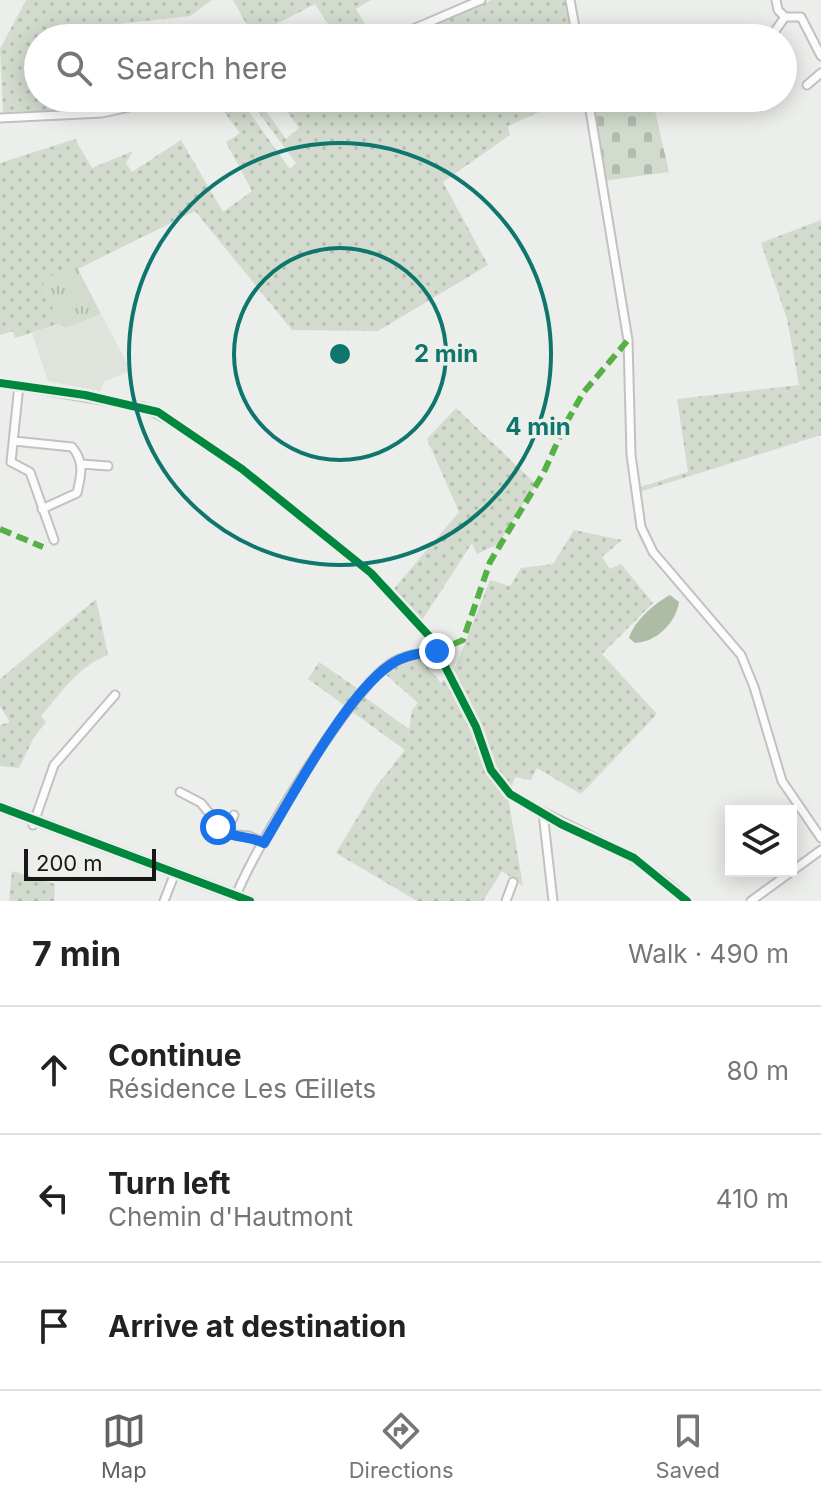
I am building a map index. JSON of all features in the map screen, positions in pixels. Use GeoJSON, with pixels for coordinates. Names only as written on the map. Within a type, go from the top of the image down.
{"type":"FeatureCollection","features":[{"type":"Feature","properties":{"kind":"main road"},"geometry":{"type":"LineString","coordinates":[[0,809],[235,899],[250,901]]}},
{"type":"Feature","properties":{"kind":"street"},"geometry":{"type":"LineString","coordinates":[[425,24],[481,0]]}},
{"type":"Feature","properties":{"kind":"street"},"geometry":{"type":"LineString","coordinates":[[570,0],[574,24]]}},
{"type":"Feature","properties":{"kind":"street"},"geometry":{"type":"LineString","coordinates":[[776,0],[785,17]]}},
{"type":"Feature","properties":{"kind":"street"},"geometry":{"type":"LineString","coordinates":[[780,24],[785,17]]}},
{"type":"Feature","properties":{"kind":"street"},"geometry":{"type":"LineString","coordinates":[[785,17],[801,17],[821,56]]}},
{"type":"Feature","properties":{"kind":"street"},"geometry":{"type":"LineString","coordinates":[[807,85],[821,73]]}},
{"type":"Feature","properties":{"kind":"street"},"geometry":{"type":"LineString","coordinates":[[0,118],[107,112]]}},
{"type":"Feature","properties":{"kind":"street"},"geometry":{"type":"LineString","coordinates":[[590,112],[628,340],[631,455],[641,527],[653,552],[741,655],[785,788],[821,838]]}},
{"type":"Feature","properties":{"kind":"street"},"geometry":{"type":"LineString","coordinates":[[0,383],[143,407],[182,427]]}},
{"type":"Feature","properties":{"kind":"street"},"geometry":{"type":"LineString","coordinates":[[11,462],[19,385]]}},
{"type":"Feature","properties":{"kind":"street"},"geometry":{"type":"LineString","coordinates":[[14,441],[72,447],[81,464],[74,498],[42,509]]}},
{"type":"Feature","properties":{"kind":"street"},"geometry":{"type":"LineString","coordinates":[[0,465],[11,462],[30,472],[54,540]]}},
{"type":"Feature","properties":{"kind":"street"},"geometry":{"type":"LineString","coordinates":[[81,464],[108,466]]}},
{"type":"Feature","properties":{"kind":"street"},"geometry":{"type":"LineString","coordinates":[[235,899],[264,843],[319,752],[366,687],[393,662],[437,651]]}},
{"type":"Feature","properties":{"kind":"street"},"geometry":{"type":"LineString","coordinates":[[31,822],[54,765],[115,695]]}},
{"type":"Feature","properties":{"kind":"street"},"geometry":{"type":"LineString","coordinates":[[180,792],[201,803],[226,834],[249,836],[264,843]]}},
{"type":"Feature","properties":{"kind":"street"},"geometry":{"type":"LineString","coordinates":[[510,794],[634,858],[687,901]]}},
{"type":"Feature","properties":{"kind":"street"},"geometry":{"type":"LineString","coordinates":[[543,813],[553,901]]}},
{"type":"Feature","properties":{"kind":"street"},"geometry":{"type":"LineString","coordinates":[[226,834],[234,815]]}},
{"type":"Feature","properties":{"kind":"street"},"geometry":{"type":"LineString","coordinates":[[751,901],[821,850]]}},
{"type":"Feature","properties":{"kind":"street"},"geometry":{"type":"LineString","coordinates":[[164,901],[172,874]]}},
{"type":"Feature","properties":{"kind":"street"},"geometry":{"type":"LineString","coordinates":[[506,901],[513,882]]}},
{"type":"Feature","properties":{"kind":"street"},"geometry":{"type":"LineString","coordinates":[[670,901],[675,889]]}},
{"type":"Feature","properties":{"kind":"shaded area"},"geometry":{"type":"Polygon","coordinates":[[[101,314],[131,371],[104,381],[100,391],[48,381],[32,333],[60,324],[65,328],[101,314]]]}},
{"type":"Feature","properties":{"kind":"shaded area"},"geometry":{"type":"Polygon","coordinates":[[[670,595],[679,602],[674,617],[664,630],[643,642],[635,643],[629,638],[646,613],[670,595]]]}},
{"type":"Feature","properties":{"kind":"green space"},"geometry":{"type":"Polygon","coordinates":[[[26,0],[212,0],[190,16],[118,24],[24,24],[24,111],[3,112],[0,49],[26,0]]]}},
{"type":"Feature","properties":{"kind":"green space"},"geometry":{"type":"Polygon","coordinates":[[[233,0],[371,0],[356,9],[365,24],[328,24],[315,4],[276,24],[246,24],[233,0]]]}},
{"type":"Feature","properties":{"kind":"green space"},"geometry":{"type":"Polygon","coordinates":[[[492,0],[567,0],[571,24],[431,24],[492,0]]]}},
{"type":"Feature","properties":{"kind":"green space"},"geometry":{"type":"Polygon","coordinates":[[[224,112],[249,112],[290,169],[296,163],[258,112],[267,112],[286,139],[299,128],[287,112],[539,112],[508,126],[510,135],[443,182],[488,265],[378,331],[292,330],[195,211],[78,269],[76,265],[42,280],[59,324],[15,338],[13,331],[0,335],[0,163],[75,139],[92,168],[133,151],[126,163],[132,172],[181,140],[223,212],[252,191],[226,142],[240,133],[224,112]]]}},
{"type":"Feature","properties":{"kind":"green space"},"geometry":{"type":"Polygon","coordinates":[[[594,112],[655,112],[669,172],[603,181],[594,112]]]}},
{"type":"Feature","properties":{"kind":"green space"},"geometry":{"type":"Polygon","coordinates":[[[821,220],[821,435],[639,492],[637,488],[688,472],[677,399],[799,385],[787,319],[761,243],[821,220]]]}},
{"type":"Feature","properties":{"kind":"green space"},"geometry":{"type":"Polygon","coordinates":[[[76,265],[101,314],[65,328],[59,324],[42,280],[76,265]]]}},
{"type":"Feature","properties":{"kind":"green space"},"geometry":{"type":"Polygon","coordinates":[[[456,408],[536,484],[498,544],[477,554],[472,543],[421,622],[392,591],[459,512],[427,439],[456,408]]]}},
{"type":"Feature","properties":{"kind":"green space"},"geometry":{"type":"Polygon","coordinates":[[[574,530],[622,540],[602,557],[610,569],[621,564],[653,603],[602,654],[657,714],[581,794],[537,768],[531,780],[515,777],[508,797],[523,886],[502,871],[483,901],[417,901],[336,853],[375,788],[405,750],[351,711],[363,696],[409,729],[412,710],[418,703],[384,673],[399,663],[419,657],[441,683],[456,666],[490,580],[510,586],[521,568],[553,564],[574,530]]]}},
{"type":"Feature","properties":{"kind":"green space"},"geometry":{"type":"Polygon","coordinates":[[[96,599],[108,655],[79,673],[41,716],[46,722],[33,739],[19,768],[0,766],[0,725],[10,722],[0,706],[0,679],[96,599]]]}},
{"type":"Feature","properties":{"kind":"green space"},"geometry":{"type":"Polygon","coordinates":[[[319,662],[360,690],[348,708],[308,679],[319,662]]]}},
{"type":"Feature","properties":{"kind":"green space"},"geometry":{"type":"Polygon","coordinates":[[[12,871],[55,884],[54,901],[9,901],[12,871]]]}},
{"type":"Feature","properties":{"kind":"marked path"},"geometry":{"type":"LineString","coordinates":[[437,651],[463,640],[490,562],[544,472],[565,425],[583,393],[628,340]]}},
{"type":"Feature","properties":{"kind":"marked path"},"geometry":{"type":"LineString","coordinates":[[0,529],[43,547]]}},
{"type":"Feature","properties":{"kind":"cycle path"},"geometry":{"type":"LineString","coordinates":[[0,383],[85,395],[158,412],[242,469],[371,573],[430,637],[476,727],[491,770],[510,794],[561,824],[634,858],[687,901]]}},
{"type":"Feature","properties":{"kind":"cycle path"},"geometry":{"type":"LineString","coordinates":[[0,807],[250,901]]}},
{"type":"Feature","properties":{"kind":"route"},"geometry":{"type":"LineString","coordinates":[[218,827],[226,834],[249,836],[264,843],[319,752],[366,687],[393,662],[437,651]]}}]}
